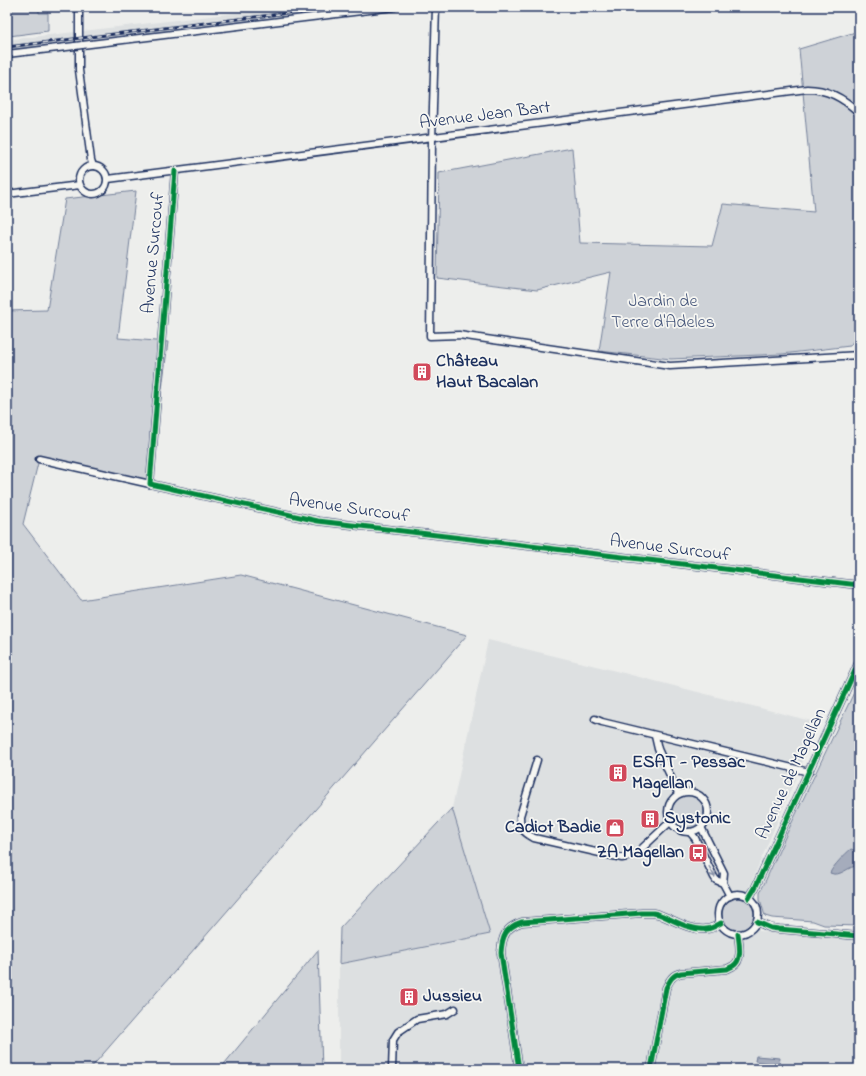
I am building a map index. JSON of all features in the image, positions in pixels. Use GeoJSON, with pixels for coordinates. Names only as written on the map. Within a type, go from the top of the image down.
{"type":"FeatureCollection","features":[{"type":"Feature","properties":{"kind":"street"},"geometry":{"type":"LineString","coordinates":[[79,7],[79,70],[93,166]]}},
{"type":"Feature","properties":{"kind":"street"},"geometry":{"type":"LineString","coordinates":[[7,54],[394,7]]}},
{"type":"Feature","properties":{"kind":"street"},"geometry":{"type":"LineString","coordinates":[[436,7],[432,137],[430,336],[459,335],[670,366],[859,354]]}},
{"type":"Feature","properties":{"kind":"street","name":"Avenue Jean Bart"},"geometry":{"type":"LineString","coordinates":[[108,179],[807,89],[821,90],[838,96],[851,104],[859,113]]}},
{"type":"Feature","properties":{"kind":"street"},"geometry":{"type":"LineString","coordinates":[[93,166],[101,168],[107,175],[108,179],[108,184],[103,192],[94,195],[85,192],[82,189],[79,180],[85,169],[93,166]]}},
{"type":"Feature","properties":{"kind":"street","name":"Avenue Surcouf"},"geometry":{"type":"LineString","coordinates":[[175,171],[150,484],[318,521],[859,585]]}},
{"type":"Feature","properties":{"kind":"street"},"geometry":{"type":"LineString","coordinates":[[7,194],[80,185]]}},
{"type":"Feature","properties":{"kind":"street"},"geometry":{"type":"LineString","coordinates":[[39,459],[150,484]]}},
{"type":"Feature","properties":{"kind":"street","name":"Avenue de Magellan"},"geometry":{"type":"LineString","coordinates":[[749,898],[755,888],[859,662]]}},
{"type":"Feature","properties":{"kind":"street"},"geometry":{"type":"LineString","coordinates":[[595,719],[655,736],[809,772]]}},
{"type":"Feature","properties":{"kind":"street"},"geometry":{"type":"LineString","coordinates":[[655,736],[658,749],[678,793]]}},
{"type":"Feature","properties":{"kind":"street"},"geometry":{"type":"LineString","coordinates":[[536,760],[520,816],[520,824],[522,829],[534,838],[627,858],[638,852],[670,822]]}},
{"type":"Feature","properties":{"kind":"street"},"geometry":{"type":"LineString","coordinates":[[689,791],[699,795],[706,802],[708,812],[705,822],[701,827],[690,832],[684,832],[677,829],[670,822],[667,813],[669,802],[678,793],[689,791]]}},
{"type":"Feature","properties":{"kind":"street"},"geometry":{"type":"LineString","coordinates":[[701,827],[724,873],[723,884]]}},
{"type":"Feature","properties":{"kind":"street"},"geometry":{"type":"LineString","coordinates":[[690,832],[695,838],[714,877],[723,884],[730,896]]}},
{"type":"Feature","properties":{"kind":"street"},"geometry":{"type":"LineString","coordinates":[[740,894],[749,898],[756,904],[758,913],[756,922],[751,929],[745,933],[738,934],[725,928],[719,920],[719,910],[723,902],[730,896],[740,894]]}},
{"type":"Feature","properties":{"kind":"street"},"geometry":{"type":"LineString","coordinates":[[519,1069],[501,953],[503,938],[515,924],[522,922],[642,913],[658,914],[688,926],[700,929],[712,928],[721,923]]}},
{"type":"Feature","properties":{"kind":"street"},"geometry":{"type":"LineString","coordinates":[[756,922],[771,928],[859,936]]}},
{"type":"Feature","properties":{"kind":"street"},"geometry":{"type":"LineString","coordinates":[[650,1069],[666,988],[669,981],[676,974],[680,973],[727,969],[734,966],[737,962],[739,954],[738,934]]}},
{"type":"Feature","properties":{"kind":"street"},"geometry":{"type":"LineString","coordinates":[[392,1069],[393,1040],[398,1032],[417,1019],[447,1014],[455,1009]]}},
{"type":"Feature","properties":{"kind":"shaded area"},"geometry":{"type":"Polygon","coordinates":[[[286,7],[364,7],[7,51],[7,40],[286,7]]]}},
{"type":"Feature","properties":{"kind":"shaded area"},"geometry":{"type":"Polygon","coordinates":[[[488,640],[819,723],[749,888],[759,931],[859,939],[859,1069],[339,1069],[339,964],[490,934],[452,808],[488,640]]]}},
{"type":"Feature","properties":{"kind":"green space"},"geometry":{"type":"Polygon","coordinates":[[[9,7],[39,7],[39,13],[48,13],[48,31],[9,36],[9,7]]]}},
{"type":"Feature","properties":{"kind":"green space","name":"Jardin de Terre d'Adeles"},"geometry":{"type":"Polygon","coordinates":[[[859,31],[859,332],[850,346],[782,354],[671,359],[599,351],[611,272],[537,290],[437,278],[439,173],[572,148],[580,243],[712,246],[723,204],[814,212],[799,49],[859,31]]]}},
{"type":"Feature","properties":{"kind":"green space"},"geometry":{"type":"Polygon","coordinates":[[[136,191],[118,338],[168,342],[150,484],[39,459],[23,524],[81,600],[241,575],[467,635],[90,1069],[7,1069],[7,311],[47,310],[65,199],[136,191]]]}},
{"type":"Feature","properties":{"kind":"green space"},"geometry":{"type":"Polygon","coordinates":[[[859,682],[859,926],[824,925],[813,921],[772,918],[765,916],[760,899],[760,893],[859,682]]]}},
{"type":"Feature","properties":{"kind":"green space"},"geometry":{"type":"Polygon","coordinates":[[[690,794],[699,799],[703,804],[703,818],[699,823],[694,827],[684,828],[680,827],[671,818],[670,808],[671,804],[680,795],[690,794]]]}},
{"type":"Feature","properties":{"kind":"green space"},"geometry":{"type":"Polygon","coordinates":[[[452,808],[490,934],[339,964],[340,928],[452,808]]]}},
{"type":"Feature","properties":{"kind":"green space"},"geometry":{"type":"Polygon","coordinates":[[[738,898],[744,899],[751,905],[754,914],[753,920],[747,927],[738,930],[732,929],[725,923],[722,914],[723,908],[729,901],[738,898]]]}},
{"type":"Feature","properties":{"kind":"green space"},"geometry":{"type":"Polygon","coordinates":[[[318,950],[322,1069],[220,1069],[318,950]]]}},
{"type":"Feature","properties":{"kind":"water"},"geometry":{"type":"Polygon","coordinates":[[[851,849],[857,854],[859,866],[851,867],[838,874],[830,873],[836,864],[851,849]]]}},
{"type":"Feature","properties":{"kind":"water"},"geometry":{"type":"Polygon","coordinates":[[[756,1056],[780,1058],[779,1065],[755,1061],[756,1056]]]}},
{"type":"Feature","properties":{"kind":"railway"},"geometry":{"type":"LineString","coordinates":[[7,47],[337,7]]}},
{"type":"Feature","properties":{"kind":"cycle path"},"geometry":{"type":"LineString","coordinates":[[175,171],[150,484],[318,521],[859,585]]}},
{"type":"Feature","properties":{"kind":"cycle path"},"geometry":{"type":"LineString","coordinates":[[749,898],[755,888],[859,662]]}},
{"type":"Feature","properties":{"kind":"cycle path"},"geometry":{"type":"LineString","coordinates":[[519,1069],[501,953],[504,937],[512,927],[522,922],[642,913],[658,914],[687,926],[700,929],[714,927],[721,923]]}},
{"type":"Feature","properties":{"kind":"cycle path"},"geometry":{"type":"LineString","coordinates":[[757,922],[771,928],[859,936]]}},
{"type":"Feature","properties":{"kind":"cycle path"},"geometry":{"type":"LineString","coordinates":[[651,1069],[666,988],[670,980],[675,975],[681,973],[727,969],[733,966],[738,960],[739,956],[738,934]]}},
{"type":"Feature","properties":{"kind":"place","name":"Château Haut Bacalan"},"geometry":{"type":"Point","coordinates":[422,372]}},
{"type":"Feature","properties":{"kind":"place","name":"ESAT - Pessac Magellan"},"geometry":{"type":"Point","coordinates":[618,773]}},
{"type":"Feature","properties":{"kind":"place","name":"Systonic"},"geometry":{"type":"Point","coordinates":[650,819]}},
{"type":"Feature","properties":{"kind":"place","name":"Cadiot Badie"},"geometry":{"type":"Point","coordinates":[615,828]}},
{"type":"Feature","properties":{"kind":"place","name":"ZA Magellan"},"geometry":{"type":"Point","coordinates":[698,853]}},
{"type":"Feature","properties":{"kind":"place","name":"Jussieu"},"geometry":{"type":"Point","coordinates":[409,997]}}]}
